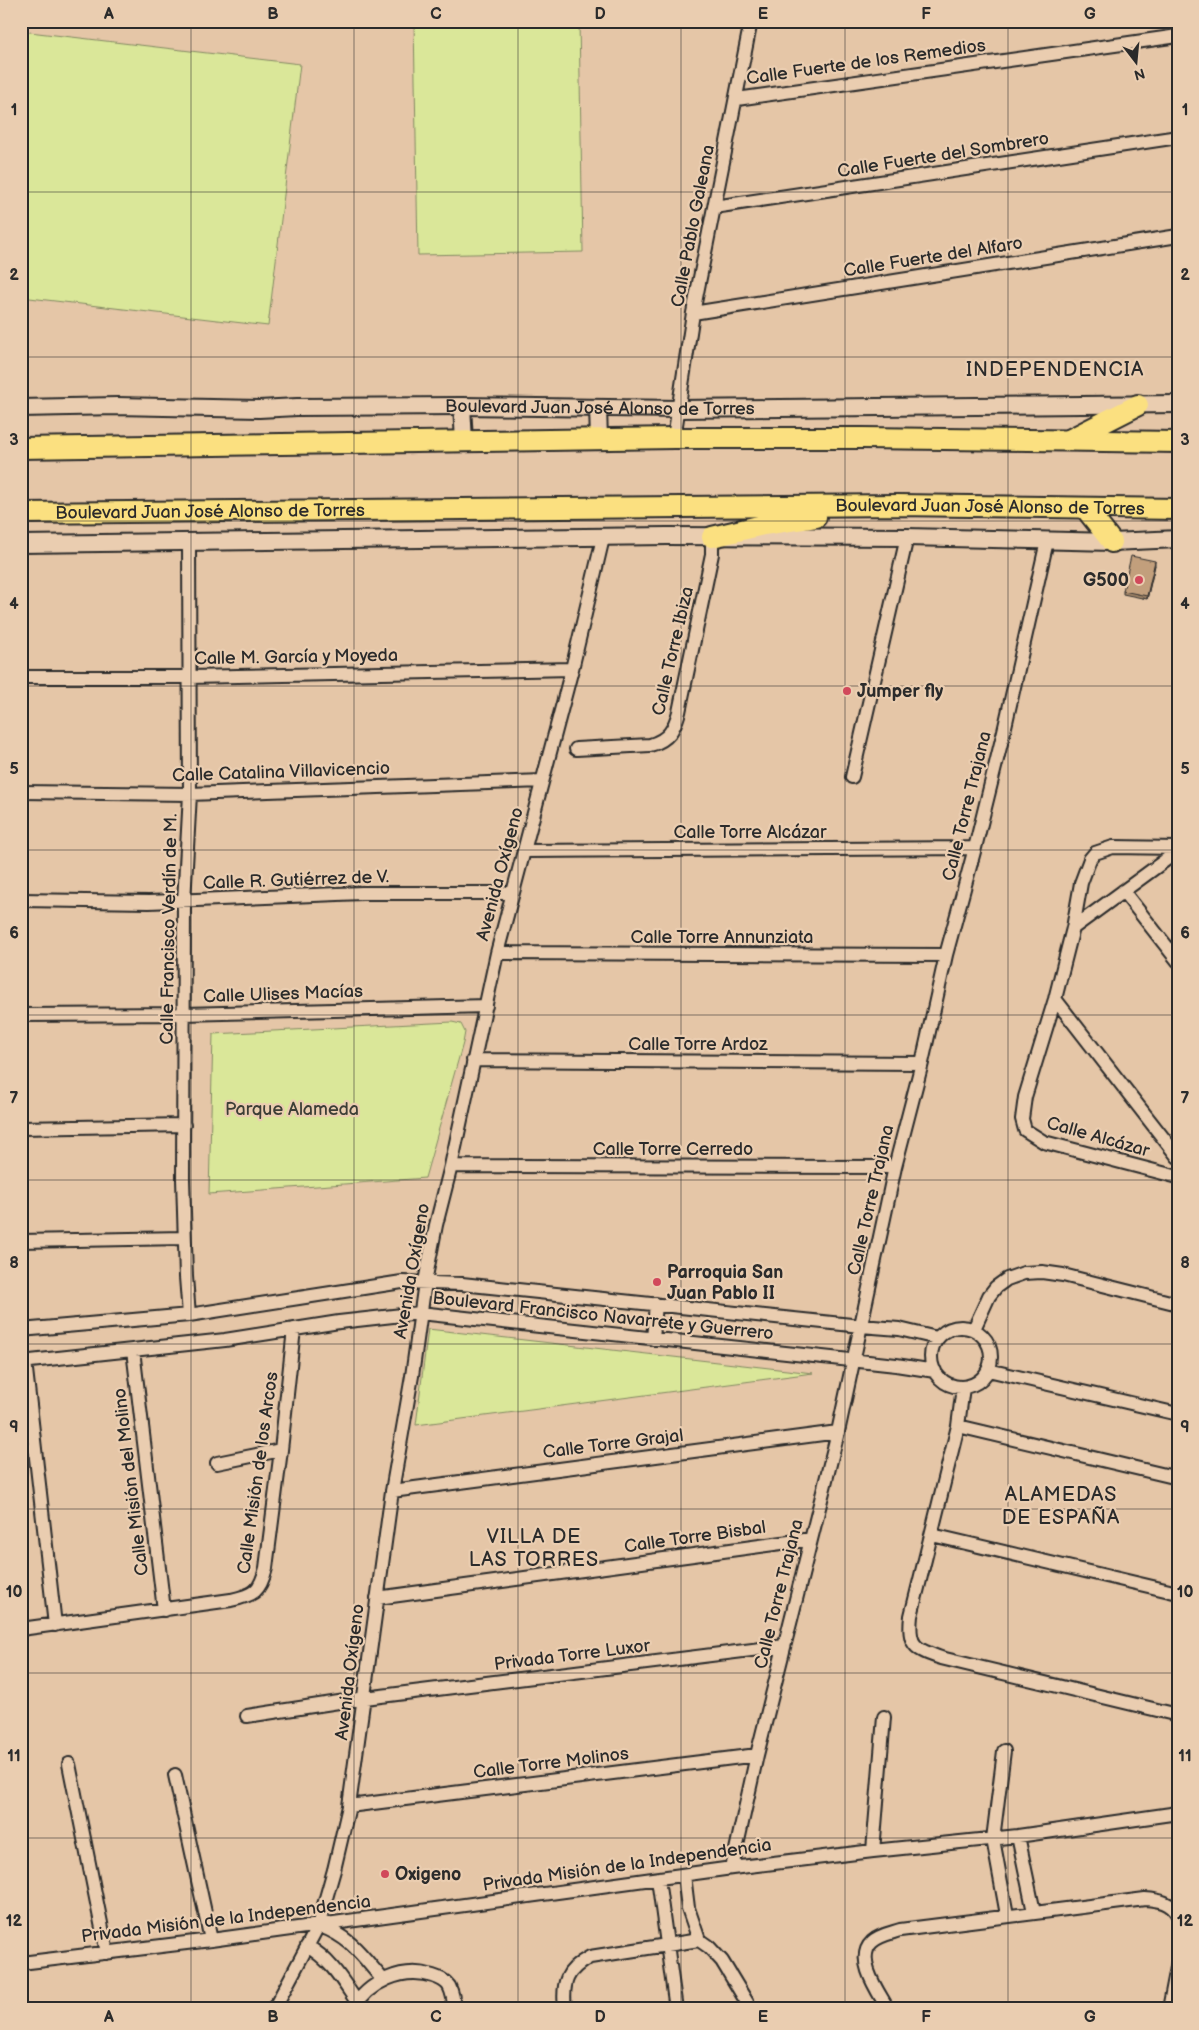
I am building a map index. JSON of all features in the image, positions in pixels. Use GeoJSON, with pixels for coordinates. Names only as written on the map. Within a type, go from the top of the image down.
{"type":"FeatureCollection","features":[{"type":"Feature","properties":{"kind":"main road"},"geometry":{"type":"LineString","coordinates":[[1066,441],[1138,405]]}},
{"type":"Feature","properties":{"kind":"main road","name":"Boulevard Juan José Alonso de Torres"},"geometry":{"type":"LineString","coordinates":[[21,448],[674,438],[863,438],[1174,444]]}},
{"type":"Feature","properties":{"kind":"main road"},"geometry":{"type":"LineString","coordinates":[[1140,509],[1178,502]]}},
{"type":"Feature","properties":{"kind":"main road"},"geometry":{"type":"LineString","coordinates":[[712,537],[763,524],[898,505]]}},
{"type":"Feature","properties":{"kind":"main road","name":"Boulevard Juan José Alonso de Torres"},"geometry":{"type":"LineString","coordinates":[[21,513],[898,505],[1178,509]]}},
{"type":"Feature","properties":{"kind":"main road"},"geometry":{"type":"LineString","coordinates":[[1086,509],[1112,542]]}},
{"type":"Feature","properties":{"kind":"street","name":"Calle Pablo Galeana"},"geometry":{"type":"LineString","coordinates":[[674,438],[693,313],[752,21]]}},
{"type":"Feature","properties":{"kind":"street","name":"Calle Fuerte de los Remedios"},"geometry":{"type":"LineString","coordinates":[[737,99],[1178,36]]}},
{"type":"Feature","properties":{"kind":"street","name":"Calle Fuerte del Sombrero"},"geometry":{"type":"LineString","coordinates":[[714,207],[1178,137]]}},
{"type":"Feature","properties":{"kind":"street","name":"Calle Fuerte del Alfaro"},"geometry":{"type":"LineString","coordinates":[[693,313],[1178,236]]}},
{"type":"Feature","properties":{"kind":"street","name":"Boulevard Juan José Alonso de Torres"},"geometry":{"type":"LineString","coordinates":[[21,408],[126,406],[259,409],[462,406],[679,409],[1178,404]]}},
{"type":"Feature","properties":{"kind":"street"},"geometry":{"type":"LineString","coordinates":[[462,406],[464,441]]}},
{"type":"Feature","properties":{"kind":"street"},"geometry":{"type":"LineString","coordinates":[[598,408],[599,439]]}},
{"type":"Feature","properties":{"kind":"street"},"geometry":{"type":"LineString","coordinates":[[21,544],[189,544],[712,537],[907,537],[1112,542],[1178,539]]}},
{"type":"Feature","properties":{"kind":"street","name":"Calle Torre Ibiza"},"geometry":{"type":"LineString","coordinates":[[576,749],[650,745],[660,742],[668,736],[679,712],[712,554],[712,537]]}},
{"type":"Feature","properties":{"kind":"street"},"geometry":{"type":"LineString","coordinates":[[852,777],[907,537]]}},
{"type":"Feature","properties":{"kind":"street","name":"Avenida Oxígeno"},"geometry":{"type":"LineString","coordinates":[[274,2009],[318,1926],[349,1806],[392,1490],[412,1376],[425,1282],[436,1225],[451,1166],[497,953],[572,669],[604,538]]}},
{"type":"Feature","properties":{"kind":"street","name":"Calle Torre Trajana"},"geometry":{"type":"LineString","coordinates":[[732,1868],[757,1755],[838,1432],[895,1167],[922,1063],[946,955],[1004,731],[1047,541]]}},
{"type":"Feature","properties":{"kind":"street","name":"Calle Francisco Verdín de M."},"geometry":{"type":"LineString","coordinates":[[189,544],[190,794],[184,902],[184,1238],[190,1314]]}},
{"type":"Feature","properties":{"kind":"street","name":"Calle M. García y Moyeda"},"geometry":{"type":"LineString","coordinates":[[21,677],[190,677],[572,669]]}},
{"type":"Feature","properties":{"kind":"street","name":"Calle Catalina Villavicencio"},"geometry":{"type":"LineString","coordinates":[[21,792],[190,794],[542,781]]}},
{"type":"Feature","properties":{"kind":"street","name":"Calle Alcázar"},"geometry":{"type":"LineString","coordinates":[[1178,849],[1122,847],[1104,849],[1095,853],[1090,858],[1081,883],[1073,928],[1055,999],[1025,1097],[1022,1119],[1025,1130],[1035,1138],[1058,1147],[1178,1177]]}},
{"type":"Feature","properties":{"kind":"street","name":"Calle Torre Alcázar"},"geometry":{"type":"LineString","coordinates":[[524,851],[975,848]]}},
{"type":"Feature","properties":{"kind":"street","name":"Calle Alcázar"},"geometry":{"type":"LineString","coordinates":[[1073,928],[1178,849]]}},
{"type":"Feature","properties":{"kind":"street"},"geometry":{"type":"LineString","coordinates":[[1123,891],[1178,961]]}},
{"type":"Feature","properties":{"kind":"street","name":"Calle R. Gutiérrez de V."},"geometry":{"type":"LineString","coordinates":[[21,900],[184,902],[362,893],[513,893]]}},
{"type":"Feature","properties":{"kind":"street","name":"Calle Torre Annunziata"},"geometry":{"type":"LineString","coordinates":[[497,953],[946,955]]}},
{"type":"Feature","properties":{"kind":"street","name":"Calle Alcázar"},"geometry":{"type":"LineString","coordinates":[[1055,999],[1178,1157]]}},
{"type":"Feature","properties":{"kind":"street","name":"Calle Ulises Macías"},"geometry":{"type":"LineString","coordinates":[[21,1016],[184,1014],[486,1006]]}},
{"type":"Feature","properties":{"kind":"street","name":"Calle Torre Ardoz"},"geometry":{"type":"LineString","coordinates":[[473,1060],[922,1063]]}},
{"type":"Feature","properties":{"kind":"street"},"geometry":{"type":"LineString","coordinates":[[21,1128],[184,1125]]}},
{"type":"Feature","properties":{"kind":"street","name":"Calle Torre Cerredo"},"geometry":{"type":"LineString","coordinates":[[451,1166],[895,1167]]}},
{"type":"Feature","properties":{"kind":"street"},"geometry":{"type":"LineString","coordinates":[[21,1241],[184,1238]]}},
{"type":"Feature","properties":{"kind":"street"},"geometry":{"type":"LineString","coordinates":[[974,1329],[989,1296],[996,1286],[1007,1279],[1024,1274],[1042,1272],[1063,1275],[1178,1304]]}},
{"type":"Feature","properties":{"kind":"street","name":"Boulevard Francisco Navarrete y Guerrero"},"geometry":{"type":"LineString","coordinates":[[21,1330],[190,1314],[364,1287],[402,1282],[425,1282],[462,1284],[899,1329],[937,1338]]}},
{"type":"Feature","properties":{"kind":"street"},"geometry":{"type":"LineString","coordinates":[[653,1338],[656,1304]]}},
{"type":"Feature","properties":{"kind":"street","name":"Boulevard Francisco Navarrete y Guerrero"},"geometry":{"type":"LineString","coordinates":[[23,1362],[225,1340],[420,1313],[854,1362],[896,1365],[935,1371]]}},
{"type":"Feature","properties":{"kind":"street"},"geometry":{"type":"LineString","coordinates":[[954,1327],[974,1329],[984,1336],[990,1347],[991,1359],[988,1370],[977,1382],[963,1387],[946,1383],[935,1371],[931,1363],[931,1354],[937,1338],[945,1331],[954,1327]]}},
{"type":"Feature","properties":{"kind":"street","name":"Calle Misión de los Arcos"},"geometry":{"type":"LineString","coordinates":[[21,1629],[231,1600],[253,1594],[258,1589],[266,1568],[294,1329]]}},
{"type":"Feature","properties":{"kind":"street","name":"Calle Misión del Molino"},"geometry":{"type":"LineString","coordinates":[[133,1350],[164,1610]]}},
{"type":"Feature","properties":{"kind":"street"},"geometry":{"type":"LineString","coordinates":[[23,1362],[55,1625]]}},
{"type":"Feature","properties":{"kind":"street"},"geometry":{"type":"LineString","coordinates":[[988,1370],[1178,1414]]}},
{"type":"Feature","properties":{"kind":"street"},"geometry":{"type":"LineString","coordinates":[[963,1387],[958,1426],[911,1616],[911,1640],[915,1646],[940,1658],[1178,1715]]}},
{"type":"Feature","properties":{"kind":"street"},"geometry":{"type":"LineString","coordinates":[[958,1426],[1178,1478]]}},
{"type":"Feature","properties":{"kind":"street","name":"Calle Torre Grajal"},"geometry":{"type":"LineString","coordinates":[[392,1490],[838,1432]]}},
{"type":"Feature","properties":{"kind":"street"},"geometry":{"type":"LineString","coordinates":[[217,1463],[281,1450]]}},
{"type":"Feature","properties":{"kind":"street"},"geometry":{"type":"LineString","coordinates":[[932,1535],[1178,1593]]}},
{"type":"Feature","properties":{"kind":"street","name":"Calle Torre Bisbal"},"geometry":{"type":"LineString","coordinates":[[377,1598],[811,1539]]}},
{"type":"Feature","properties":{"kind":"street","name":"Privada Torre Luxor"},"geometry":{"type":"LineString","coordinates":[[247,1716],[365,1698],[784,1646]]}},
{"type":"Feature","properties":{"kind":"street"},"geometry":{"type":"LineString","coordinates":[[873,1851],[884,1717]]}},
{"type":"Feature","properties":{"kind":"street"},"geometry":{"type":"LineString","coordinates":[[1004,1751],[993,1839],[1007,1915]]}},
{"type":"Feature","properties":{"kind":"street","name":"Calle Torre Molinos"},"geometry":{"type":"LineString","coordinates":[[349,1806],[757,1755]]}},
{"type":"Feature","properties":{"kind":"street"},"geometry":{"type":"LineString","coordinates":[[69,1764],[108,1953]]}},
{"type":"Feature","properties":{"kind":"street"},"geometry":{"type":"LineString","coordinates":[[174,1775],[211,1940]]}},
{"type":"Feature","properties":{"kind":"street","name":"Privada Misión de la Independencia"},"geometry":{"type":"LineString","coordinates":[[21,1962],[211,1940],[732,1868],[1018,1836],[1178,1813]]}},
{"type":"Feature","properties":{"kind":"street"},"geometry":{"type":"LineString","coordinates":[[1018,1836],[1034,1912]]}},
{"type":"Feature","properties":{"kind":"street"},"geometry":{"type":"LineString","coordinates":[[684,1875],[690,1915],[699,1940],[715,1952],[722,1961],[751,2009]]}},
{"type":"Feature","properties":{"kind":"street"},"geometry":{"type":"LineString","coordinates":[[658,1879],[676,2009]]}},
{"type":"Feature","properties":{"kind":"street"},"geometry":{"type":"LineString","coordinates":[[888,2009],[872,1982],[866,1960],[867,1949],[872,1942],[882,1935],[900,1930],[1007,1915],[1145,1899],[1166,1902],[1178,1915]]}},
{"type":"Feature","properties":{"kind":"street"},"geometry":{"type":"LineString","coordinates":[[318,1926],[346,1939],[384,1980]]}},
{"type":"Feature","properties":{"kind":"street"},"geometry":{"type":"LineString","coordinates":[[565,2009],[566,1980],[576,1964],[590,1957],[606,1953],[699,1940]]}},
{"type":"Feature","properties":{"kind":"street"},"geometry":{"type":"LineString","coordinates":[[307,1946],[318,1952],[335,1968],[355,2005],[369,1989],[384,1980],[412,1973],[427,1974],[441,1979],[449,1986],[454,2009]]}},
{"type":"Feature","properties":{"kind":"street"},"geometry":{"type":"LineString","coordinates":[[1169,2009],[1178,1962]]}},
{"type":"Feature","properties":{"kind":"green space"},"geometry":{"type":"Polygon","coordinates":[[[414,21],[579,21],[583,252],[418,255],[414,21]]]}},
{"type":"Feature","properties":{"kind":"green space"},"geometry":{"type":"Polygon","coordinates":[[[21,31],[300,64],[268,326],[21,297],[21,31]]]}},
{"type":"Feature","properties":{"kind":"green space","name":"Parque Alameda"},"geometry":{"type":"Polygon","coordinates":[[[452,1022],[461,1024],[465,1032],[425,1178],[209,1194],[213,1034],[452,1022]]]}},
{"type":"Feature","properties":{"kind":"green space"},"geometry":{"type":"Polygon","coordinates":[[[428,1329],[813,1373],[416,1425],[428,1329]]]}},
{"type":"Feature","properties":{"kind":"building","name":"G500"},"geometry":{"type":"Polygon","coordinates":[[[1131,556],[1155,561],[1147,596],[1123,591],[1131,556]]]}},
{"type":"Feature","properties":{"kind":"place","name":"G500"},"geometry":{"type":"Point","coordinates":[1139,580]}},
{"type":"Feature","properties":{"kind":"place","name":"Jumper fly"},"geometry":{"type":"Point","coordinates":[847,691]}},
{"type":"Feature","properties":{"kind":"place","name":"Parroquia San Juan Pablo II"},"geometry":{"type":"Point","coordinates":[657,1282]}},
{"type":"Feature","properties":{"kind":"place","name":"Oxigeno"},"geometry":{"type":"Point","coordinates":[385,1874]}},
{"type":"Feature","properties":{"kind":"district","name":"INDEPENDENCIA"},"geometry":{"type":"Point","coordinates":[1055,370]}},
{"type":"Feature","properties":{"kind":"district","name":"ALAMEDAS DE ESPAÑA"},"geometry":{"type":"Point","coordinates":[1061,1506]}},
{"type":"Feature","properties":{"kind":"district","name":"VILLA DE LAS TORRES"},"geometry":{"type":"Point","coordinates":[534,1548]}}]}
